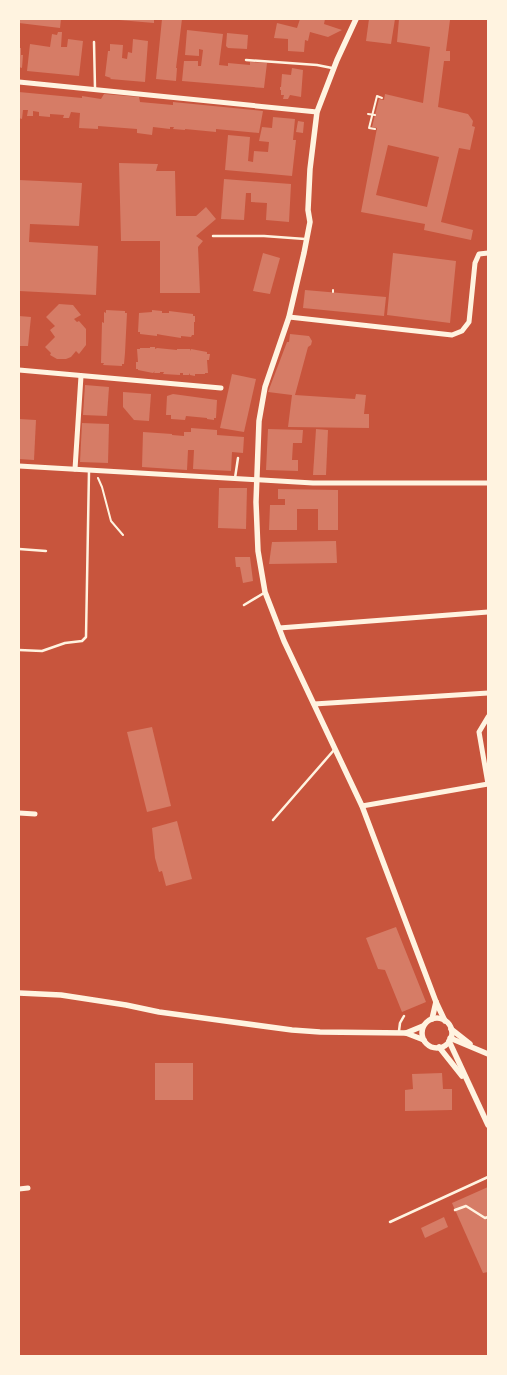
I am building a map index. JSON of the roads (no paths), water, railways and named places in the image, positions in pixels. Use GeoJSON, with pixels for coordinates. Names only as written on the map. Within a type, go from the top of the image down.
{"type":"FeatureCollection","features":[{"type":"Feature","properties":{"kind":"street"},"geometry":{"type":"LineString","coordinates":[[356,21],[333,68],[317,112],[310,170],[308,210],[310,222],[289,317],[265,387],[258,421],[256,502],[258,550],[265,592],[289,654],[362,806],[436,1002],[451,1029],[474,1047]]}},
{"type":"Feature","properties":{"kind":"street"},"geometry":{"type":"LineString","coordinates":[[19,82],[317,112]]}},
{"type":"Feature","properties":{"kind":"street"},"geometry":{"type":"LineString","coordinates":[[289,317],[452,335],[462,331],[469,322],[475,263],[478,254],[488,253]]}},
{"type":"Feature","properties":{"kind":"street"},"geometry":{"type":"LineString","coordinates":[[19,370],[221,388]]}},
{"type":"Feature","properties":{"kind":"street"},"geometry":{"type":"LineString","coordinates":[[75,470],[81,376]]}},
{"type":"Feature","properties":{"kind":"street"},"geometry":{"type":"LineString","coordinates":[[19,466],[314,483],[488,483]]}},
{"type":"Feature","properties":{"kind":"street"},"geometry":{"type":"LineString","coordinates":[[279,628],[488,612]]}},
{"type":"Feature","properties":{"kind":"street"},"geometry":{"type":"LineString","coordinates":[[314,704],[488,693]]}},
{"type":"Feature","properties":{"kind":"street"},"geometry":{"type":"LineString","coordinates":[[362,806],[488,784],[479,732],[488,717]]}},
{"type":"Feature","properties":{"kind":"street"},"geometry":{"type":"LineString","coordinates":[[19,813],[35,814]]}},
{"type":"Feature","properties":{"kind":"street"},"geometry":{"type":"LineString","coordinates":[[19,993],[60,995],[192,1017],[311,1032],[403,1033],[424,1040],[430,1046],[439,1047],[450,1040],[474,1047],[488,1054]]}},
{"type":"Feature","properties":{"kind":"street"},"geometry":{"type":"LineString","coordinates":[[432,1019],[436,1002]]}},
{"type":"Feature","properties":{"kind":"street"},"geometry":{"type":"LineString","coordinates":[[403,1033],[423,1026],[432,1019],[437,1018],[445,1021]]}},
{"type":"Feature","properties":{"kind":"street"},"geometry":{"type":"LineString","coordinates":[[423,1026],[424,1040]]}},
{"type":"Feature","properties":{"kind":"street"},"geometry":{"type":"LineString","coordinates":[[451,1029],[450,1040],[488,1125]]}},
{"type":"Feature","properties":{"kind":"street"},"geometry":{"type":"LineString","coordinates":[[439,1047],[467,1081]]}},
{"type":"Feature","properties":{"kind":"street"},"geometry":{"type":"LineString","coordinates":[[19,1189],[28,1188]]}},
{"type":"Feature","properties":{"kind":"lane"},"geometry":{"type":"LineString","coordinates":[[94,42],[95,90]]}},
{"type":"Feature","properties":{"kind":"lane"},"geometry":{"type":"LineString","coordinates":[[246,60],[317,64],[333,68]]}},
{"type":"Feature","properties":{"kind":"lane"},"geometry":{"type":"LineString","coordinates":[[213,236],[264,236],[306,239]]}},
{"type":"Feature","properties":{"kind":"lane"},"geometry":{"type":"LineString","coordinates":[[235,478],[238,458]]}},
{"type":"Feature","properties":{"kind":"lane"},"geometry":{"type":"LineString","coordinates":[[19,650],[42,651],[65,643],[82,641],[86,637],[90,470]]}},
{"type":"Feature","properties":{"kind":"lane"},"geometry":{"type":"LineString","coordinates":[[19,549],[46,551]]}},
{"type":"Feature","properties":{"kind":"lane"},"geometry":{"type":"LineString","coordinates":[[244,605],[265,592]]}},
{"type":"Feature","properties":{"kind":"lane"},"geometry":{"type":"LineString","coordinates":[[273,820],[334,750]]}},
{"type":"Feature","properties":{"kind":"lane"},"geometry":{"type":"LineString","coordinates":[[403,1033],[400,1023],[404,1016]]}},
{"type":"Feature","properties":{"kind":"lane"},"geometry":{"type":"LineString","coordinates":[[390,1222],[488,1177]]}},
{"type":"Feature","properties":{"kind":"lane"},"geometry":{"type":"LineString","coordinates":[[456,1210],[466,1206],[485,1218],[488,1217]]}}]}
